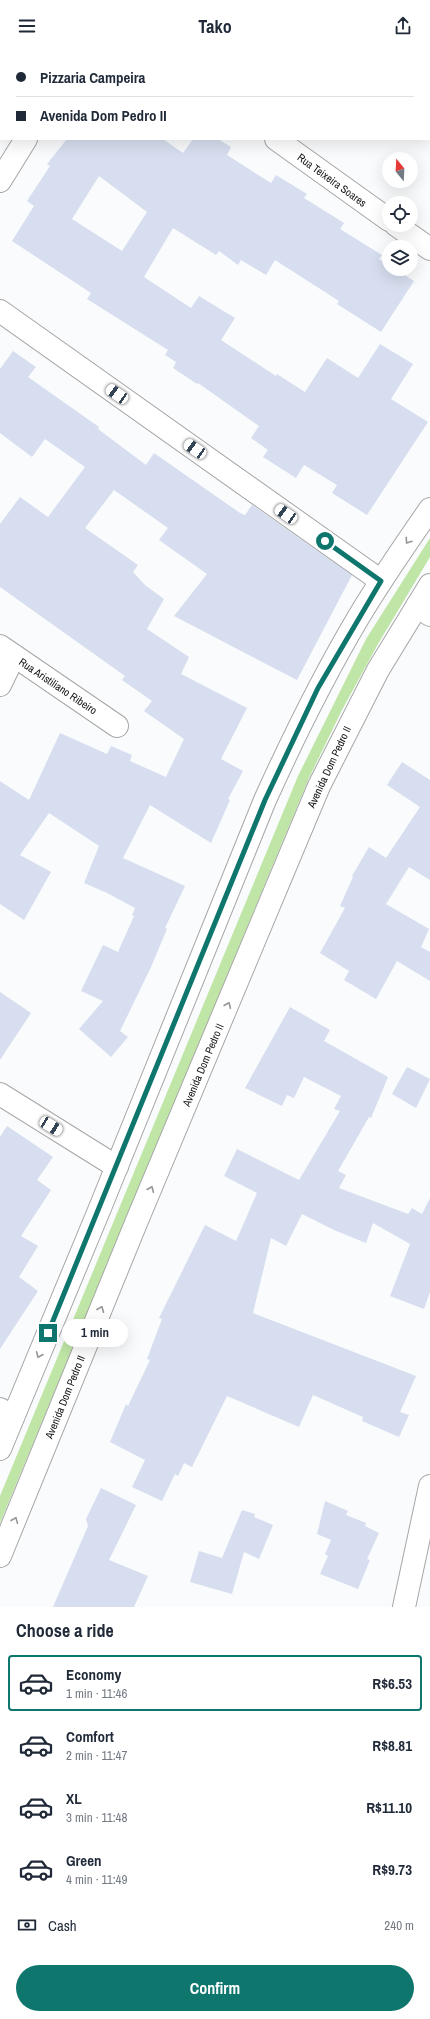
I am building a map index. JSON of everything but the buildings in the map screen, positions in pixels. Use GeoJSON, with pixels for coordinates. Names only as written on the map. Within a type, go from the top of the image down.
{"type":"FeatureCollection","features":[{"type":"Feature","properties":{"kind":"main road"},"geometry":{"type":"LineString","coordinates":[[0,181],[25,140]]}},
{"type":"Feature","properties":{"kind":"main road","name":"Rua Teixeira Soares"},"geometry":{"type":"LineString","coordinates":[[277,140],[382,215]]}},
{"type":"Feature","properties":{"kind":"main road"},"geometry":{"type":"LineString","coordinates":[[406,232],[430,250]]}},
{"type":"Feature","properties":{"kind":"main road"},"geometry":{"type":"LineString","coordinates":[[0,311],[381,581]]}},
{"type":"Feature","properties":{"kind":"main road"},"geometry":{"type":"LineString","coordinates":[[0,1449],[7,1413],[117,1167],[265,800],[318,688],[381,581],[430,509]]}},
{"type":"Feature","properties":{"kind":"main road","name":"Avenida Dom Pedro II"},"geometry":{"type":"LineString","coordinates":[[0,1556],[133,1231],[319,786],[378,670],[423,610],[430,585]]}},
{"type":"Feature","properties":{"kind":"main road"},"geometry":{"type":"LineString","coordinates":[[0,685],[7,651]]}},
{"type":"Feature","properties":{"kind":"main road","name":"Rua Aristiliano Ribeiro"},"geometry":{"type":"LineString","coordinates":[[7,651],[117,726]]}},
{"type":"Feature","properties":{"kind":"main road"},"geometry":{"type":"LineString","coordinates":[[0,1094],[117,1167]]}},
{"type":"Feature","properties":{"kind":"main road"},"geometry":{"type":"LineString","coordinates":[[404,1607],[429,1493]]}},
{"type":"Feature","properties":{"kind":"green space"},"geometry":{"type":"Polygon","coordinates":[[[430,538],[430,557],[378,644],[342,710],[309,778],[0,1523],[0,1496],[298,776],[366,639],[430,538]]]}},
{"type":"Feature","properties":{"kind":"route"},"geometry":{"type":"LineString","coordinates":[[48,1333],[265,800],[318,688],[357,619],[381,581],[325,541]]}}]}
